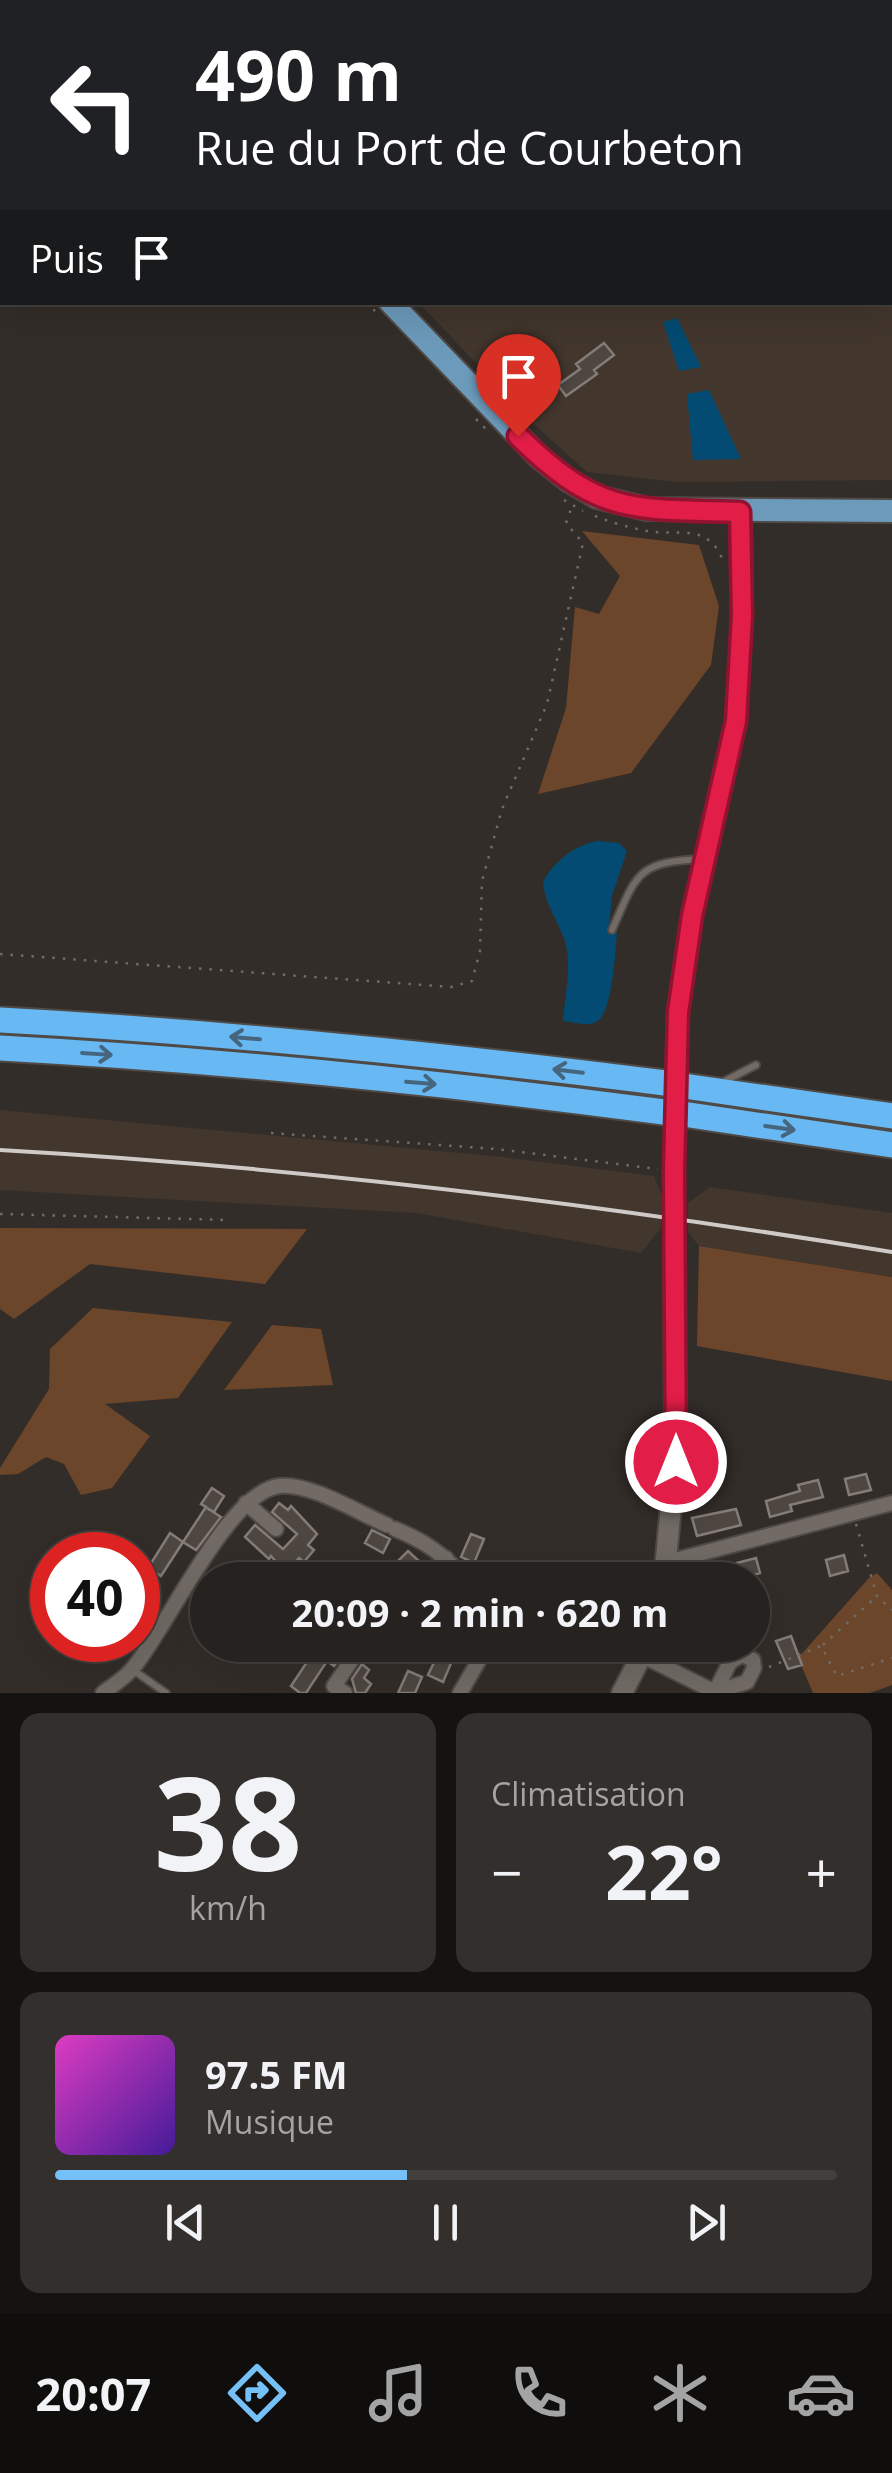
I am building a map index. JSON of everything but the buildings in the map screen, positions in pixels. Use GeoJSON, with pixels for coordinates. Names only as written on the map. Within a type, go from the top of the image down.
{"type":"FeatureCollection","features":[{"type":"Feature","properties":{"kind":"highway"},"geometry":{"type":"LineString","coordinates":[[0,1020],[425,1055],[686,1086],[892,1116]]}},
{"type":"Feature","properties":{"kind":"highway"},"geometry":{"type":"LineString","coordinates":[[0,1048],[438,1084],[892,1145]]}},
{"type":"Feature","properties":{"kind":"main road"},"geometry":{"type":"LineString","coordinates":[[393,305],[538,456],[583,490],[611,502],[648,509],[740,512],[892,511]]}},
{"type":"Feature","properties":{"kind":"street"},"geometry":{"type":"LineString","coordinates":[[667,1562],[676,1462],[674,1171],[678,1012],[704,859],[729,756],[740,688],[740,512]]}},
{"type":"Feature","properties":{"kind":"street"},"geometry":{"type":"LineString","coordinates":[[211,1562],[246,1503],[261,1490],[282,1485],[305,1488],[425,1542],[449,1562]]}},
{"type":"Feature","properties":{"kind":"street"},"geometry":{"type":"LineString","coordinates":[[246,1503],[276,1529]]}},
{"type":"Feature","properties":{"kind":"street"},"geometry":{"type":"LineString","coordinates":[[695,1562],[892,1503]]}},
{"type":"Feature","properties":{"kind":"street"},"geometry":{"type":"LineString","coordinates":[[442,1562],[446,1558]]}},
{"type":"Feature","properties":{"kind":"street"},"geometry":{"type":"LineString","coordinates":[[104,1693],[132,1669],[190,1593]]}},
{"type":"Feature","properties":{"kind":"street"},"geometry":{"type":"LineString","coordinates":[[665,1662],[715,1692],[747,1682],[753,1660],[742,1655],[730,1662],[715,1692]]}},
{"type":"Feature","properties":{"kind":"street"},"geometry":{"type":"LineString","coordinates":[[345,1693],[334,1686],[350,1662]]}},
{"type":"Feature","properties":{"kind":"street"},"geometry":{"type":"LineString","coordinates":[[460,1693],[478,1662]]}},
{"type":"Feature","properties":{"kind":"street"},"geometry":{"type":"LineString","coordinates":[[622,1693],[639,1662]]}},
{"type":"Feature","properties":{"kind":"lane"},"geometry":{"type":"LineString","coordinates":[[612,930],[634,881],[646,870],[659,862],[704,859]]}},
{"type":"Feature","properties":{"kind":"lane"},"geometry":{"type":"LineString","coordinates":[[686,1086],[756,1066]]}},
{"type":"Feature","properties":{"kind":"lane"},"geometry":{"type":"LineString","coordinates":[[132,1669],[166,1693]]}},
{"type":"Feature","properties":{"kind":"path"},"geometry":{"type":"LineString","coordinates":[[0,954],[451,987],[472,981],[480,951],[482,881],[502,809],[547,704],[583,543],[566,523],[583,490]]}},
{"type":"Feature","properties":{"kind":"path"},"geometry":{"type":"LineString","coordinates":[[272,1132],[496,1149],[674,1171]]}},
{"type":"Feature","properties":{"kind":"path"},"geometry":{"type":"LineString","coordinates":[[0,1214],[226,1220]]}},
{"type":"Feature","properties":{"kind":"path"},"geometry":{"type":"LineString","coordinates":[[853,1513],[878,1596],[892,1610]]}},
{"type":"Feature","properties":{"kind":"path"},"geometry":{"type":"LineString","coordinates":[[751,1674],[822,1646],[878,1596]]}},
{"type":"Feature","properties":{"kind":"path"},"geometry":{"type":"LineString","coordinates":[[822,1646],[837,1676],[892,1658]]}},
{"type":"Feature","properties":{"kind":"shaded area"},"geometry":{"type":"Polygon","coordinates":[[[421,305],[892,305],[892,480],[676,482],[587,472],[535,425],[421,305]]]}},
{"type":"Feature","properties":{"kind":"shaded area"},"geometry":{"type":"Polygon","coordinates":[[[582,531],[699,545],[719,606],[711,665],[631,773],[538,794],[566,708],[575,607],[599,614],[620,576],[582,531]]]}},
{"type":"Feature","properties":{"kind":"shaded area"},"geometry":{"type":"Polygon","coordinates":[[[0,1110],[493,1156],[654,1176],[663,1199],[661,1228],[641,1253],[416,1213],[0,1190],[0,1110]]]}},
{"type":"Feature","properties":{"kind":"shaded area"},"geometry":{"type":"Polygon","coordinates":[[[710,1187],[892,1213],[892,1277],[699,1246],[688,1232],[688,1203],[710,1187]]]}},
{"type":"Feature","properties":{"kind":"shaded area"},"geometry":{"type":"Polygon","coordinates":[[[0,1228],[307,1229],[265,1284],[90,1264],[14,1319],[0,1309],[0,1228]]]}},
{"type":"Feature","properties":{"kind":"shaded area"},"geometry":{"type":"Polygon","coordinates":[[[699,1246],[892,1277],[892,1381],[697,1346],[699,1246]]]}},
{"type":"Feature","properties":{"kind":"shaded area"},"geometry":{"type":"Polygon","coordinates":[[[93,1308],[232,1322],[178,1398],[105,1404],[150,1436],[112,1488],[81,1495],[64,1464],[46,1457],[18,1474],[0,1475],[0,1468],[49,1389],[50,1349],[93,1308]]]}},
{"type":"Feature","properties":{"kind":"shaded area"},"geometry":{"type":"Polygon","coordinates":[[[272,1325],[321,1329],[333,1385],[224,1390],[272,1325]]]}},
{"type":"Feature","properties":{"kind":"shaded area"},"geometry":{"type":"Polygon","coordinates":[[[877,1573],[892,1590],[892,1685],[870,1693],[813,1693],[798,1658],[877,1573]]]}},
{"type":"Feature","properties":{"kind":"water"},"geometry":{"type":"Polygon","coordinates":[[[677,318],[701,367],[679,371],[663,322],[677,318]]]}},
{"type":"Feature","properties":{"kind":"water"},"geometry":{"type":"Polygon","coordinates":[[[709,390],[741,459],[693,460],[687,394],[709,390]]]}},
{"type":"Feature","properties":{"kind":"water"},"geometry":{"type":"Polygon","coordinates":[[[598,841],[619,843],[627,851],[612,896],[609,928],[617,933],[609,997],[600,1018],[583,1024],[563,1021],[567,951],[543,882],[566,856],[598,841]]]}},
{"type":"Feature","properties":{"kind":"railway"},"geometry":{"type":"LineString","coordinates":[[0,1150],[224,1166],[448,1189],[892,1252]]}},
{"type":"Feature","properties":{"kind":"route"},"geometry":{"type":"LineString","coordinates":[[518,436],[553,470],[611,502],[648,509],[740,512],[742,616],[736,721],[692,916],[678,1012],[674,1171],[676,1462]]}}]}
